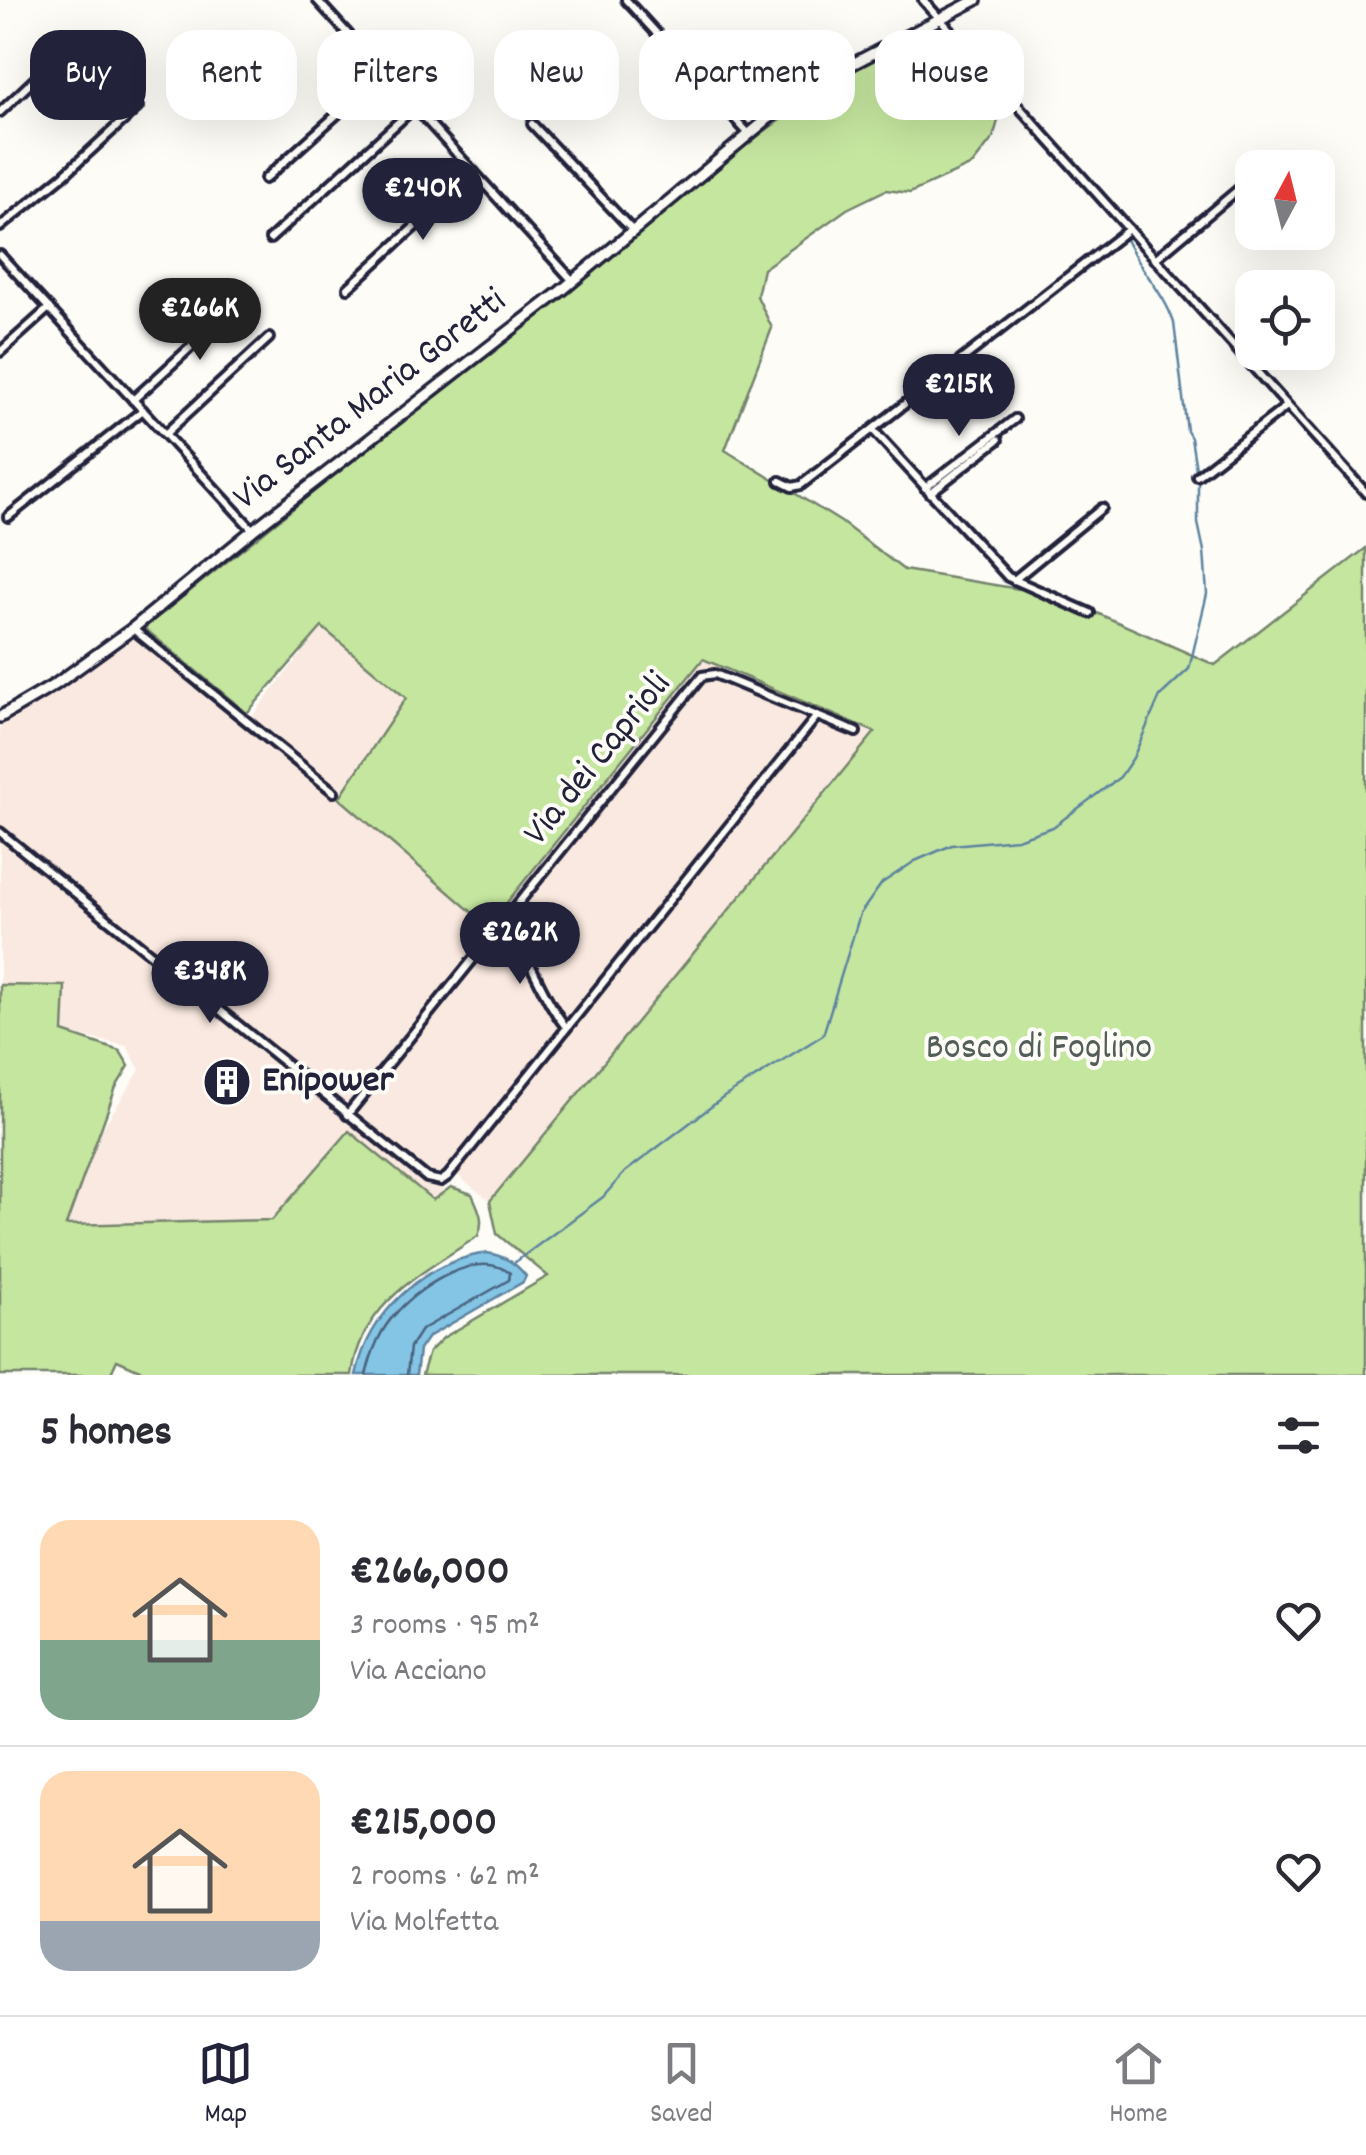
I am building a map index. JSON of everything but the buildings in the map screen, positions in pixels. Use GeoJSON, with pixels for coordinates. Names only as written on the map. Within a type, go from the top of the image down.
{"type":"FeatureCollection","features":[{"type":"Feature","properties":{"kind":"main road","name":"Via Santa Maria Goretti"},"geometry":{"type":"LineString","coordinates":[[0,717],[65,677],[132,628],[573,282],[748,133],[830,76],[976,0]]}},
{"type":"Feature","properties":{"kind":"street"},"geometry":{"type":"LineString","coordinates":[[317,0],[344,30]]}},
{"type":"Feature","properties":{"kind":"street"},"geometry":{"type":"LineString","coordinates":[[626,0],[748,133]]}},
{"type":"Feature","properties":{"kind":"street"},"geometry":{"type":"LineString","coordinates":[[923,0],[1366,494]]}},
{"type":"Feature","properties":{"kind":"street"},"geometry":{"type":"LineString","coordinates":[[0,112],[30,84]]}},
{"type":"Feature","properties":{"kind":"street"},"geometry":{"type":"LineString","coordinates":[[0,227],[124,120]]}},
{"type":"Feature","properties":{"kind":"street"},"geometry":{"type":"LineString","coordinates":[[265,179],[330,120]]}},
{"type":"Feature","properties":{"kind":"street"},"geometry":{"type":"LineString","coordinates":[[270,239],[401,120]]}},
{"type":"Feature","properties":{"kind":"street"},"geometry":{"type":"LineString","coordinates":[[427,120],[573,282]]}},
{"type":"Feature","properties":{"kind":"street"},"geometry":{"type":"LineString","coordinates":[[532,124],[632,232]]}},
{"type":"Feature","properties":{"kind":"street"},"geometry":{"type":"LineString","coordinates":[[348,288],[474,172]]}},
{"type":"Feature","properties":{"kind":"street"},"geometry":{"type":"LineString","coordinates":[[1155,258],[1235,192]]}},
{"type":"Feature","properties":{"kind":"street"},"geometry":{"type":"LineString","coordinates":[[780,481],[800,486],[1128,230]]}},
{"type":"Feature","properties":{"kind":"street"},"geometry":{"type":"LineString","coordinates":[[0,255],[253,530]]}},
{"type":"Feature","properties":{"kind":"street"},"geometry":{"type":"LineString","coordinates":[[134,400],[242,300]]}},
{"type":"Feature","properties":{"kind":"street"},"geometry":{"type":"LineString","coordinates":[[0,352],[48,308]]}},
{"type":"Feature","properties":{"kind":"street"},"geometry":{"type":"LineString","coordinates":[[165,434],[268,338]]}},
{"type":"Feature","properties":{"kind":"street"},"geometry":{"type":"LineString","coordinates":[[1197,476],[1287,406]]}},
{"type":"Feature","properties":{"kind":"street"},"geometry":{"type":"LineString","coordinates":[[8,517],[142,410]]}},
{"type":"Feature","properties":{"kind":"street"},"geometry":{"type":"LineString","coordinates":[[927,490],[1016,419]]}},
{"type":"Feature","properties":{"kind":"street"},"geometry":{"type":"LineString","coordinates":[[873,430],[1014,581],[1090,613]]}},
{"type":"Feature","properties":{"kind":"street"},"geometry":{"type":"LineString","coordinates":[[927,490],[998,440]]}},
{"type":"Feature","properties":{"kind":"street"},"geometry":{"type":"LineString","coordinates":[[1014,581],[1102,508]]}},
{"type":"Feature","properties":{"kind":"street"},"geometry":{"type":"LineString","coordinates":[[132,628],[334,792]]}},
{"type":"Feature","properties":{"kind":"street","name":"Via dei Caprioli"},"geometry":{"type":"LineString","coordinates":[[347,1115],[706,674],[817,716]]}},
{"type":"Feature","properties":{"kind":"street"},"geometry":{"type":"LineString","coordinates":[[0,832],[347,1115],[427,1178],[438,1181],[448,1176],[817,716],[856,732]]}},
{"type":"Feature","properties":{"kind":"street"},"geometry":{"type":"LineString","coordinates":[[501,924],[523,948],[544,997],[566,1027]]}},
{"type":"Feature","properties":{"kind":"shaded area"},"geometry":{"type":"Polygon","coordinates":[[[322,627],[406,698],[488,926],[703,659],[876,732],[490,1201],[456,1174],[434,1200],[349,1132],[272,1220],[65,1225],[102,1129],[140,1070],[127,1046],[62,1032],[65,986],[0,985],[0,723],[77,677],[132,637],[244,727],[322,627]]]}},
{"type":"Feature","properties":{"kind":"green space","name":"Bosco di Foglino"},"geometry":{"type":"Polygon","coordinates":[[[875,59],[875,120],[998,120],[993,138],[972,165],[910,193],[886,190],[847,209],[763,269],[757,296],[772,328],[725,450],[841,522],[904,570],[1019,589],[1031,584],[1215,665],[1366,548],[1366,1375],[422,1375],[429,1352],[443,1338],[548,1276],[497,1234],[490,1201],[875,732],[703,659],[488,926],[339,798],[406,698],[322,627],[247,713],[144,628],[780,120],[855,120],[855,69],[875,59]]]}},
{"type":"Feature","properties":{"kind":"green space"},"geometry":{"type":"Polygon","coordinates":[[[0,985],[65,986],[63,1032],[120,1051],[129,1066],[116,1087],[66,1225],[272,1220],[349,1131],[433,1200],[451,1187],[472,1194],[481,1220],[478,1236],[416,1277],[381,1309],[358,1350],[352,1375],[151,1375],[117,1360],[110,1375],[0,1375],[0,985]]]}},
{"type":"Feature","properties":{"kind":"water"},"geometry":{"type":"Polygon","coordinates":[[[487,1253],[513,1263],[526,1276],[523,1282],[428,1337],[419,1350],[416,1375],[356,1375],[373,1331],[402,1294],[441,1267],[487,1253]]]}},
{"type":"Feature","properties":{"kind":"waterway"},"geometry":{"type":"LineString","coordinates":[[514,1263],[603,1197],[625,1172],[724,1097],[823,1035],[860,914],[882,883],[915,861],[952,845],[1017,839],[1053,827],[1120,777],[1133,758],[1160,696],[1189,669],[1207,594],[1198,523],[1198,482],[1187,431],[1174,323],[1125,237]]}},
{"type":"Feature","properties":{"kind":"place","name":"Enipower"},"geometry":{"type":"Point","coordinates":[227,1082]}}]}
